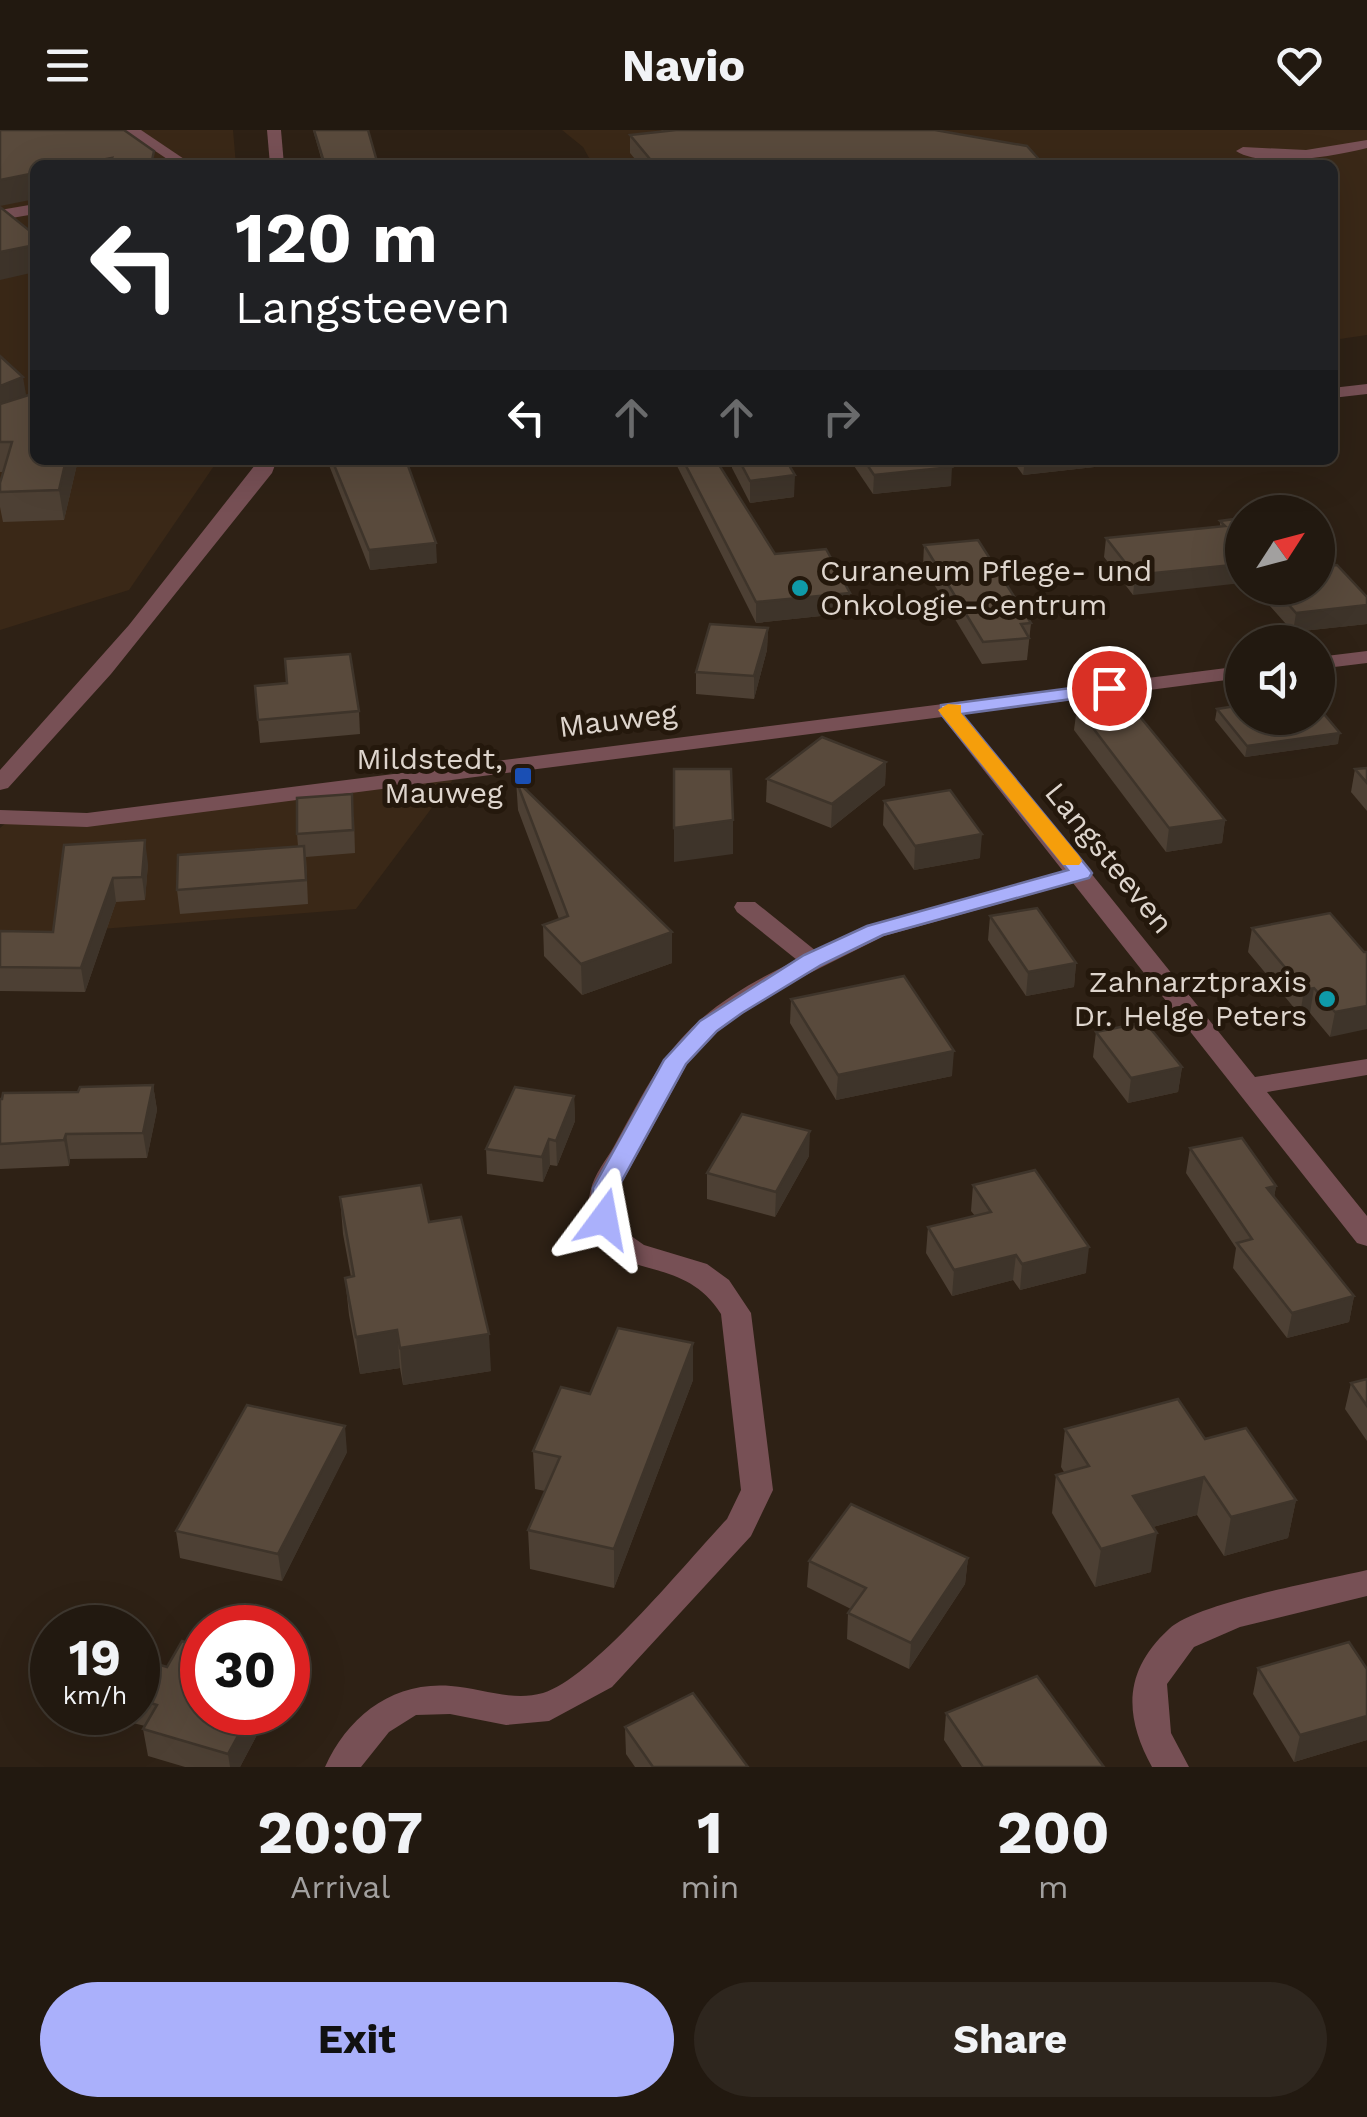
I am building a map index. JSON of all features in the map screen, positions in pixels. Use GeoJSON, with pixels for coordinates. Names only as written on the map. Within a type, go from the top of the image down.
{"type":"FeatureCollection","features":[{"type":"Feature","properties":{"kind":"street"},"geometry":{"type":"LineString","coordinates":[[131,130],[178,160]]}},
{"type":"Feature","properties":{"kind":"street"},"geometry":{"type":"LineString","coordinates":[[274,130],[276,160]]}},
{"type":"Feature","properties":{"kind":"street"},"geometry":{"type":"LineString","coordinates":[[1243,151],[1274,156],[1334,152],[1367,144]]}},
{"type":"Feature","properties":{"kind":"street"},"geometry":{"type":"LineString","coordinates":[[0,215],[30,210]]}},
{"type":"Feature","properties":{"kind":"street"},"geometry":{"type":"LineString","coordinates":[[1338,392],[1367,389]]}},
{"type":"Feature","properties":{"kind":"street"},"geometry":{"type":"LineString","coordinates":[[0,783],[48,734],[168,592],[266,465]]}},
{"type":"Feature","properties":{"kind":"street"},"geometry":{"type":"LineString","coordinates":[[1335,660],[1367,657]]}},
{"type":"Feature","properties":{"kind":"street","name":"Mauweg"},"geometry":{"type":"LineString","coordinates":[[0,817],[87,820],[1225,674]]}},
{"type":"Feature","properties":{"kind":"street","name":"Langsteeven"},"geometry":{"type":"LineString","coordinates":[[948,710],[1082,873],[1367,1236]]}},
{"type":"Feature","properties":{"kind":"street"},"geometry":{"type":"LineString","coordinates":[[343,1767],[352,1749],[377,1722],[410,1702],[450,1700],[506,1710],[549,1707],[600,1677],[739,1526],[756,1490],[736,1313],[719,1287],[697,1271],[634,1252],[612,1237],[604,1219],[606,1188],[676,1060],[708,1026],[759,990],[875,930],[1082,873]]}},
{"type":"Feature","properties":{"kind":"street"},"geometry":{"type":"LineString","coordinates":[[746,907],[812,960]]}},
{"type":"Feature","properties":{"kind":"street"},"geometry":{"type":"LineString","coordinates":[[1248,1087],[1367,1067]]}},
{"type":"Feature","properties":{"kind":"street"},"geometry":{"type":"LineString","coordinates":[[1171,1767],[1152,1734],[1149,1681],[1182,1637],[1234,1615],[1367,1583]]}},
{"type":"Feature","properties":{"kind":"shaded area"},"geometry":{"type":"Polygon","coordinates":[[[0,130],[233,130],[236,160],[30,160],[30,465],[215,465],[129,590],[0,630],[0,130]]]}},
{"type":"Feature","properties":{"kind":"shaded area"},"geometry":{"type":"Polygon","coordinates":[[[562,130],[1367,130],[1367,335],[1338,339],[1338,160],[590,160],[583,147],[562,130]]]}},
{"type":"Feature","properties":{"kind":"shaded area"},"geometry":{"type":"Polygon","coordinates":[[[461,769],[356,909],[0,937],[0,828],[10,819],[87,820],[461,769]]]}},
{"type":"Feature","properties":{"kind":"building"},"geometry":{"type":"Polygon","coordinates":[[[0,130],[124,130],[154,151],[152,160],[30,160],[30,174],[0,180],[0,130]]]}},
{"type":"Feature","properties":{"kind":"building"},"geometry":{"type":"Polygon","coordinates":[[[314,130],[368,130],[377,160],[323,160],[314,130]]]}},
{"type":"Feature","properties":{"kind":"building"},"geometry":{"type":"Polygon","coordinates":[[[676,130],[935,130],[1027,146],[1040,160],[651,160],[630,135],[676,130]]]}},
{"type":"Feature","properties":{"kind":"building"},"geometry":{"type":"Polygon","coordinates":[[[0,207],[30,231],[30,246],[0,252],[0,207]]]}},
{"type":"Feature","properties":{"kind":"building"},"geometry":{"type":"Polygon","coordinates":[[[0,356],[23,377],[0,386],[0,356]]]}},
{"type":"Feature","properties":{"kind":"building"},"geometry":{"type":"Polygon","coordinates":[[[30,395],[30,465],[65,465],[59,490],[0,492],[12,442],[0,442],[0,404],[30,395]]]}},
{"type":"Feature","properties":{"kind":"building"},"geometry":{"type":"Polygon","coordinates":[[[334,465],[408,465],[436,543],[369,550],[334,465]]]}},
{"type":"Feature","properties":{"kind":"building"},"geometry":{"type":"Polygon","coordinates":[[[686,465],[719,465],[775,554],[826,549],[850,593],[756,602],[686,465]]]}},
{"type":"Feature","properties":{"kind":"building"},"geometry":{"type":"Polygon","coordinates":[[[742,465],[789,465],[795,475],[750,481],[742,465]]]}},
{"type":"Feature","properties":{"kind":"building"},"geometry":{"type":"Polygon","coordinates":[[[867,465],[952,467],[874,475],[867,465]]]}},
{"type":"Feature","properties":{"kind":"building"},"geometry":{"type":"Polygon","coordinates":[[[1225,526],[1225,566],[1135,575],[1106,538],[1225,526]]]}},
{"type":"Feature","properties":{"kind":"building"},"geometry":{"type":"Polygon","coordinates":[[[978,540],[1031,623],[1021,624],[1029,638],[983,642],[924,545],[978,540]]]}},
{"type":"Feature","properties":{"kind":"building"},"geometry":{"type":"Polygon","coordinates":[[[1335,565],[1367,597],[1367,605],[1296,613],[1289,605],[1335,605],[1335,565]]]}},
{"type":"Feature","properties":{"kind":"building"},"geometry":{"type":"Polygon","coordinates":[[[710,624],[768,628],[754,676],[696,672],[710,624]]]}},
{"type":"Feature","properties":{"kind":"building"},"geometry":{"type":"Polygon","coordinates":[[[350,654],[359,711],[258,720],[255,686],[287,683],[285,659],[350,654]]]}},
{"type":"Feature","properties":{"kind":"building"},"geometry":{"type":"Polygon","coordinates":[[[1127,701],[1225,820],[1169,828],[1077,707],[1127,701]]]}},
{"type":"Feature","properties":{"kind":"building"},"geometry":{"type":"Polygon","coordinates":[[[1238,735],[1326,735],[1247,746],[1238,735]]]}},
{"type":"Feature","properties":{"kind":"building"},"geometry":{"type":"Polygon","coordinates":[[[822,737],[886,762],[832,804],[767,779],[822,737]]]}},
{"type":"Feature","properties":{"kind":"building"},"geometry":{"type":"Polygon","coordinates":[[[1367,768],[1367,783],[1355,769],[1367,768]]]}},
{"type":"Feature","properties":{"kind":"building"},"geometry":{"type":"Polygon","coordinates":[[[674,769],[731,769],[733,820],[674,828],[674,769]]]}},
{"type":"Feature","properties":{"kind":"building"},"geometry":{"type":"Polygon","coordinates":[[[516,780],[672,932],[581,964],[543,925],[568,916],[516,780]]]}},
{"type":"Feature","properties":{"kind":"building"},"geometry":{"type":"Polygon","coordinates":[[[950,790],[982,834],[915,846],[884,801],[950,790]]]}},
{"type":"Feature","properties":{"kind":"building"},"geometry":{"type":"Polygon","coordinates":[[[352,794],[353,830],[297,834],[297,798],[352,794]]]}},
{"type":"Feature","properties":{"kind":"building"},"geometry":{"type":"Polygon","coordinates":[[[145,840],[142,877],[113,878],[81,968],[0,967],[0,931],[53,932],[64,845],[145,840]]]}},
{"type":"Feature","properties":{"kind":"building"},"geometry":{"type":"Polygon","coordinates":[[[304,846],[306,880],[177,890],[178,855],[304,846]]]}},
{"type":"Feature","properties":{"kind":"building"},"geometry":{"type":"Polygon","coordinates":[[[1037,908],[1076,963],[1028,972],[990,916],[1037,908]]]}},
{"type":"Feature","properties":{"kind":"building"},"geometry":{"type":"Polygon","coordinates":[[[1330,913],[1367,952],[1367,1006],[1335,1012],[1314,988],[1304,990],[1252,928],[1330,913]]]}},
{"type":"Feature","properties":{"kind":"building"},"geometry":{"type":"Polygon","coordinates":[[[904,976],[954,1051],[838,1075],[791,999],[904,976]]]}},
{"type":"Feature","properties":{"kind":"building"},"geometry":{"type":"Polygon","coordinates":[[[1145,1022],[1182,1067],[1131,1078],[1096,1032],[1145,1022]]]}},
{"type":"Feature","properties":{"kind":"building"},"geometry":{"type":"Polygon","coordinates":[[[153,1085],[143,1133],[66,1134],[64,1140],[0,1144],[3,1093],[153,1085]]]}},
{"type":"Feature","properties":{"kind":"building"},"geometry":{"type":"Polygon","coordinates":[[[515,1087],[574,1096],[556,1141],[549,1139],[542,1157],[486,1149],[515,1087]]]}},
{"type":"Feature","properties":{"kind":"building"},"geometry":{"type":"Polygon","coordinates":[[[742,1114],[810,1131],[776,1192],[707,1173],[742,1114]]]}},
{"type":"Feature","properties":{"kind":"building"},"geometry":{"type":"Polygon","coordinates":[[[1242,1138],[1276,1186],[1267,1188],[1354,1296],[1292,1313],[1237,1243],[1252,1239],[1190,1148],[1242,1138]]]}},
{"type":"Feature","properties":{"kind":"building"},"geometry":{"type":"Polygon","coordinates":[[[1035,1170],[1089,1247],[1022,1264],[1016,1255],[954,1270],[928,1227],[991,1212],[973,1185],[1035,1170]]]}},
{"type":"Feature","properties":{"kind":"building"},"geometry":{"type":"Polygon","coordinates":[[[421,1185],[429,1222],[461,1217],[489,1334],[400,1348],[397,1330],[356,1337],[345,1278],[354,1276],[340,1197],[421,1185]]]}},
{"type":"Feature","properties":{"kind":"building"},"geometry":{"type":"Polygon","coordinates":[[[618,1328],[693,1343],[614,1549],[528,1530],[560,1457],[533,1451],[561,1387],[590,1394],[618,1328]]]}},
{"type":"Feature","properties":{"kind":"building"},"geometry":{"type":"Polygon","coordinates":[[[1367,1379],[1367,1406],[1351,1383],[1367,1379]]]}},
{"type":"Feature","properties":{"kind":"building"},"geometry":{"type":"Polygon","coordinates":[[[1178,1399],[1205,1439],[1246,1428],[1296,1500],[1231,1517],[1204,1477],[1133,1496],[1157,1533],[1101,1549],[1056,1475],[1089,1466],[1065,1429],[1178,1399]]]}},
{"type":"Feature","properties":{"kind":"building"},"geometry":{"type":"Polygon","coordinates":[[[247,1405],[345,1426],[278,1554],[176,1531],[247,1405]]]}},
{"type":"Feature","properties":{"kind":"building"},"geometry":{"type":"Polygon","coordinates":[[[851,1504],[968,1558],[911,1643],[848,1613],[866,1588],[809,1561],[851,1504]]]}},
{"type":"Feature","properties":{"kind":"building"},"geometry":{"type":"Polygon","coordinates":[[[1349,1642],[1367,1669],[1367,1716],[1300,1735],[1258,1668],[1349,1642]]]}},
{"type":"Feature","properties":{"kind":"building"},"geometry":{"type":"Polygon","coordinates":[[[180,1644],[180,1735],[238,1735],[228,1754],[160,1734],[160,1665],[167,1667],[180,1644]]]}},
{"type":"Feature","properties":{"kind":"building"},"geometry":{"type":"Polygon","coordinates":[[[1037,1676],[1104,1767],[983,1767],[946,1713],[1037,1676]]]}},
{"type":"Feature","properties":{"kind":"building"},"geometry":{"type":"Polygon","coordinates":[[[693,1693],[748,1767],[653,1767],[625,1727],[693,1693]]]}},
{"type":"Feature","properties":{"kind":"slow traffic"},"geometry":{"type":"LineString","coordinates":[[954,709],[948,710],[1071,861]]}},
{"type":"Feature","properties":{"kind":"place","name":"Curaneum Pflege- und Onkologie-Centrum"},"geometry":{"type":"Point","coordinates":[800,588]}},
{"type":"Feature","properties":{"kind":"place","name":"Mildstedt, Mauweg"},"geometry":{"type":"Point","coordinates":[523,776]}},
{"type":"Feature","properties":{"kind":"place","name":"Zahnarztpraxis Dr. Helge Peters"},"geometry":{"type":"Point","coordinates":[1327,999]}},
{"type":"Feature","properties":{"kind":"route"},"geometry":{"type":"LineString","coordinates":[[604,1219],[606,1188],[676,1060],[708,1026],[759,990],[875,930],[1082,873],[948,710],[1109,688]]}}]}
